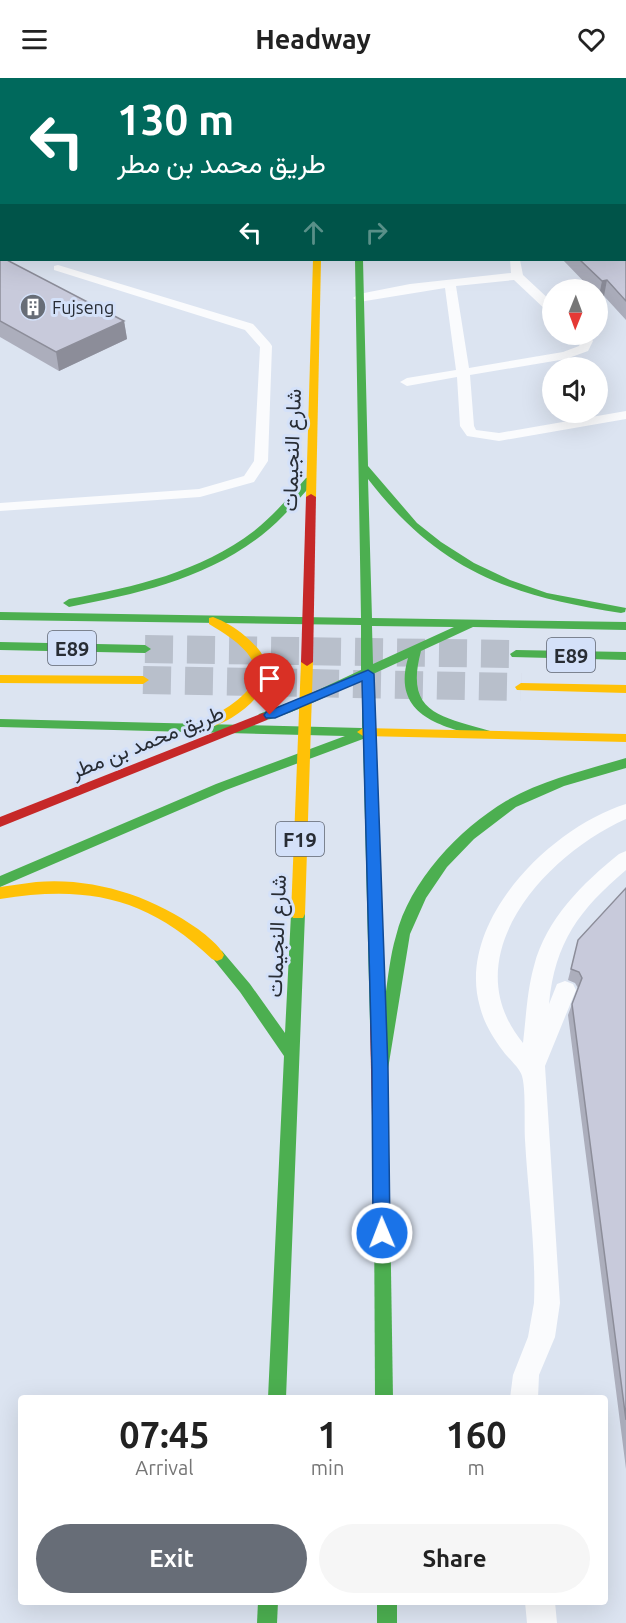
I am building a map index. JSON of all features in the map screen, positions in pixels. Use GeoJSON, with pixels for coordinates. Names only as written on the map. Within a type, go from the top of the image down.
{"type":"FeatureCollection","features":[{"type":"Feature","properties":{"kind":"main road","name":"شارع النجيمات"},"geometry":{"type":"LineString","coordinates":[[277,1395],[293,1056],[308,621],[317,261]]}},
{"type":"Feature","properties":{"kind":"main road"},"geometry":{"type":"LineString","coordinates":[[359,261],[369,732],[380,1069],[384,1395]]}},
{"type":"Feature","properties":{"kind":"main road"},"geometry":{"type":"LineString","coordinates":[[364,467],[398,509],[423,533],[475,566],[511,582],[560,599],[626,609]]}},
{"type":"Feature","properties":{"kind":"main road"},"geometry":{"type":"LineString","coordinates":[[0,615],[163,585],[200,571],[225,558],[285,512],[310,480]]}},
{"type":"Feature","properties":{"kind":"main road"},"geometry":{"type":"LineString","coordinates":[[0,615],[211,621],[626,626]]}},
{"type":"Feature","properties":{"kind":"main road"},"geometry":{"type":"LineString","coordinates":[[199,728],[224,719],[244,706],[257,690],[262,673],[260,655],[249,640],[233,628],[211,621]]}},
{"type":"Feature","properties":{"kind":"main road","name":"طريق محمد بن مطر"},"geometry":{"type":"LineString","coordinates":[[0,822],[305,701],[368,674],[472,623]]}},
{"type":"Feature","properties":{"kind":"main road","name":"E89"},"geometry":{"type":"LineString","coordinates":[[0,646],[145,649]]}},
{"type":"Feature","properties":{"kind":"main road"},"geometry":{"type":"LineString","coordinates":[[416,650],[406,674],[411,696],[419,706],[443,722],[490,735]]}},
{"type":"Feature","properties":{"kind":"main road","name":"E89"},"geometry":{"type":"LineString","coordinates":[[516,654],[626,656]]}},
{"type":"Feature","properties":{"kind":"main road","name":"E89"},"geometry":{"type":"LineString","coordinates":[[0,678],[143,680]]}},
{"type":"Feature","properties":{"kind":"main road","name":"E89"},"geometry":{"type":"LineString","coordinates":[[520,687],[626,689]]}},
{"type":"Feature","properties":{"kind":"main road"},"geometry":{"type":"LineString","coordinates":[[0,723],[626,738]]}},
{"type":"Feature","properties":{"kind":"main road"},"geometry":{"type":"LineString","coordinates":[[0,882],[221,787],[369,732]]}},
{"type":"Feature","properties":{"kind":"main road"},"geometry":{"type":"LineString","coordinates":[[380,1069],[404,930],[420,896],[443,864],[498,812],[529,796],[626,763]]}},
{"type":"Feature","properties":{"kind":"main road"},"geometry":{"type":"LineString","coordinates":[[0,893],[42,887],[86,890],[127,899],[166,916],[191,931],[213,950],[232,971],[293,1056]]}},
{"type":"Feature","properties":{"kind":"main road"},"geometry":{"type":"LineString","coordinates":[[267,1623],[268,1605]]}},
{"type":"Feature","properties":{"kind":"main road"},"geometry":{"type":"LineString","coordinates":[[387,1605],[387,1623]]}},
{"type":"Feature","properties":{"kind":"lane"},"geometry":{"type":"LineString","coordinates":[[515,261],[517,276],[542,300]]}},
{"type":"Feature","properties":{"kind":"lane"},"geometry":{"type":"LineString","coordinates":[[0,507],[200,493],[249,479],[261,461],[266,346],[249,327],[58,268]]}},
{"type":"Feature","properties":{"kind":"lane"},"geometry":{"type":"LineString","coordinates":[[359,298],[410,288],[517,276]]}},
{"type":"Feature","properties":{"kind":"lane"},"geometry":{"type":"LineString","coordinates":[[450,284],[463,372],[467,426],[472,433],[499,437],[626,415]]}},
{"type":"Feature","properties":{"kind":"lane"},"geometry":{"type":"LineString","coordinates":[[407,382],[576,352],[587,345]]}},
{"type":"Feature","properties":{"kind":"lane"},"geometry":{"type":"LineString","coordinates":[[532,1070],[502,1034],[488,998],[486,969],[492,941],[508,908],[556,851],[578,836],[626,811]]}},
{"type":"Feature","properties":{"kind":"lane"},"geometry":{"type":"LineString","coordinates":[[518,1392],[540,1342],[547,1307],[547,1270],[532,1070],[541,976],[548,953],[560,929],[598,881],[626,859]]}},
{"type":"Feature","properties":{"kind":"lane"},"geometry":{"type":"LineString","coordinates":[[532,1070],[565,990]]}},
{"type":"Feature","properties":{"kind":"lane"},"geometry":{"type":"LineString","coordinates":[[540,1605],[542,1623]]}},
{"type":"Feature","properties":{"kind":"building","name":"Fujseng"},"geometry":{"type":"Polygon","coordinates":[[[0,261],[9,261],[124,321],[56,352],[0,321],[0,261]]]}},
{"type":"Feature","properties":{"kind":"building"},"geometry":{"type":"Polygon","coordinates":[[[581,261],[626,261],[626,301],[608,279],[600,279],[581,261]]]}},
{"type":"Feature","properties":{"kind":"building"},"geometry":{"type":"Polygon","coordinates":[[[626,888],[626,1420],[572,1004],[582,978],[579,972],[571,969],[578,940],[626,888]]]}},
{"type":"Feature","properties":{"kind":"tunnel"},"geometry":{"type":"LineString","coordinates":[[145,649],[516,654]]}},
{"type":"Feature","properties":{"kind":"tunnel"},"geometry":{"type":"LineString","coordinates":[[143,680],[521,687]]}},
{"type":"Feature","properties":{"kind":"traffic: fast"},"geometry":{"type":"LineString","coordinates":[[359,261],[370,799],[378,1024]]}},
{"type":"Feature","properties":{"kind":"traffic: fast"},"geometry":{"type":"LineString","coordinates":[[364,467],[391,502],[414,526],[437,545],[470,565],[506,582],[543,595],[621,609]]}},
{"type":"Feature","properties":{"kind":"traffic: fast"},"geometry":{"type":"LineString","coordinates":[[69,603],[140,588],[203,567],[259,532],[285,509],[310,480]]}},
{"type":"Feature","properties":{"kind":"traffic: fast"},"geometry":{"type":"LineString","coordinates":[[0,616],[626,626]]}},
{"type":"Feature","properties":{"kind":"traffic: fast"},"geometry":{"type":"LineString","coordinates":[[263,717],[305,701],[472,623]]}},
{"type":"Feature","properties":{"kind":"traffic: fast"},"geometry":{"type":"LineString","coordinates":[[0,646],[145,649]]}},
{"type":"Feature","properties":{"kind":"traffic: fast"},"geometry":{"type":"LineString","coordinates":[[416,650],[410,670],[410,687],[415,700],[436,718],[486,734]]}},
{"type":"Feature","properties":{"kind":"traffic: fast"},"geometry":{"type":"LineString","coordinates":[[516,654],[626,656]]}},
{"type":"Feature","properties":{"kind":"traffic: fast"},"geometry":{"type":"LineString","coordinates":[[0,723],[363,732]]}},
{"type":"Feature","properties":{"kind":"traffic: fast"},"geometry":{"type":"LineString","coordinates":[[0,882],[221,787],[369,732]]}},
{"type":"Feature","properties":{"kind":"traffic: fast"},"geometry":{"type":"LineString","coordinates":[[380,1069],[403,934],[420,895],[442,863],[469,835],[511,804],[560,783],[626,763]]}},
{"type":"Feature","properties":{"kind":"traffic: fast"},"geometry":{"type":"LineString","coordinates":[[277,1395],[298,914]]}},
{"type":"Feature","properties":{"kind":"traffic: fast"},"geometry":{"type":"LineString","coordinates":[[217,955],[245,988],[293,1056]]}},
{"type":"Feature","properties":{"kind":"traffic: fast"},"geometry":{"type":"LineString","coordinates":[[382,1207],[384,1395]]}},
{"type":"Feature","properties":{"kind":"traffic: fast"},"geometry":{"type":"LineString","coordinates":[[267,1623],[268,1605]]}},
{"type":"Feature","properties":{"kind":"traffic: fast"},"geometry":{"type":"LineString","coordinates":[[387,1605],[387,1623]]}},
{"type":"Feature","properties":{"kind":"traffic: slow"},"geometry":{"type":"LineString","coordinates":[[311,497],[317,261]]}},
{"type":"Feature","properties":{"kind":"traffic: slow"},"geometry":{"type":"LineString","coordinates":[[206,725],[228,714],[245,701],[256,688],[261,675],[259,661],[251,648],[236,634],[213,621]]}},
{"type":"Feature","properties":{"kind":"traffic: slow"},"geometry":{"type":"LineString","coordinates":[[298,914],[307,662]]}},
{"type":"Feature","properties":{"kind":"traffic: slow"},"geometry":{"type":"LineString","coordinates":[[0,679],[143,680]]}},
{"type":"Feature","properties":{"kind":"traffic: slow"},"geometry":{"type":"LineString","coordinates":[[521,687],[626,689]]}},
{"type":"Feature","properties":{"kind":"traffic: slow"},"geometry":{"type":"LineString","coordinates":[[363,732],[626,738]]}},
{"type":"Feature","properties":{"kind":"traffic: slow"},"geometry":{"type":"LineString","coordinates":[[0,893],[36,887],[65,887],[113,895],[136,902],[180,924],[217,955]]}},
{"type":"Feature","properties":{"kind":"traffic: jam"},"geometry":{"type":"LineString","coordinates":[[307,662],[311,497]]}},
{"type":"Feature","properties":{"kind":"traffic: jam"},"geometry":{"type":"LineString","coordinates":[[0,822],[263,717]]}},
{"type":"Feature","properties":{"kind":"traffic: jam"},"geometry":{"type":"LineString","coordinates":[[378,1024],[382,1207]]}},
{"type":"Feature","properties":{"kind":"place","name":"Fujseng"},"geometry":{"type":"Point","coordinates":[33,307]}},
{"type":"Feature","properties":{"kind":"route"},"geometry":{"type":"LineString","coordinates":[[270,715],[368,674],[380,1069],[382,1233]]}}]}
